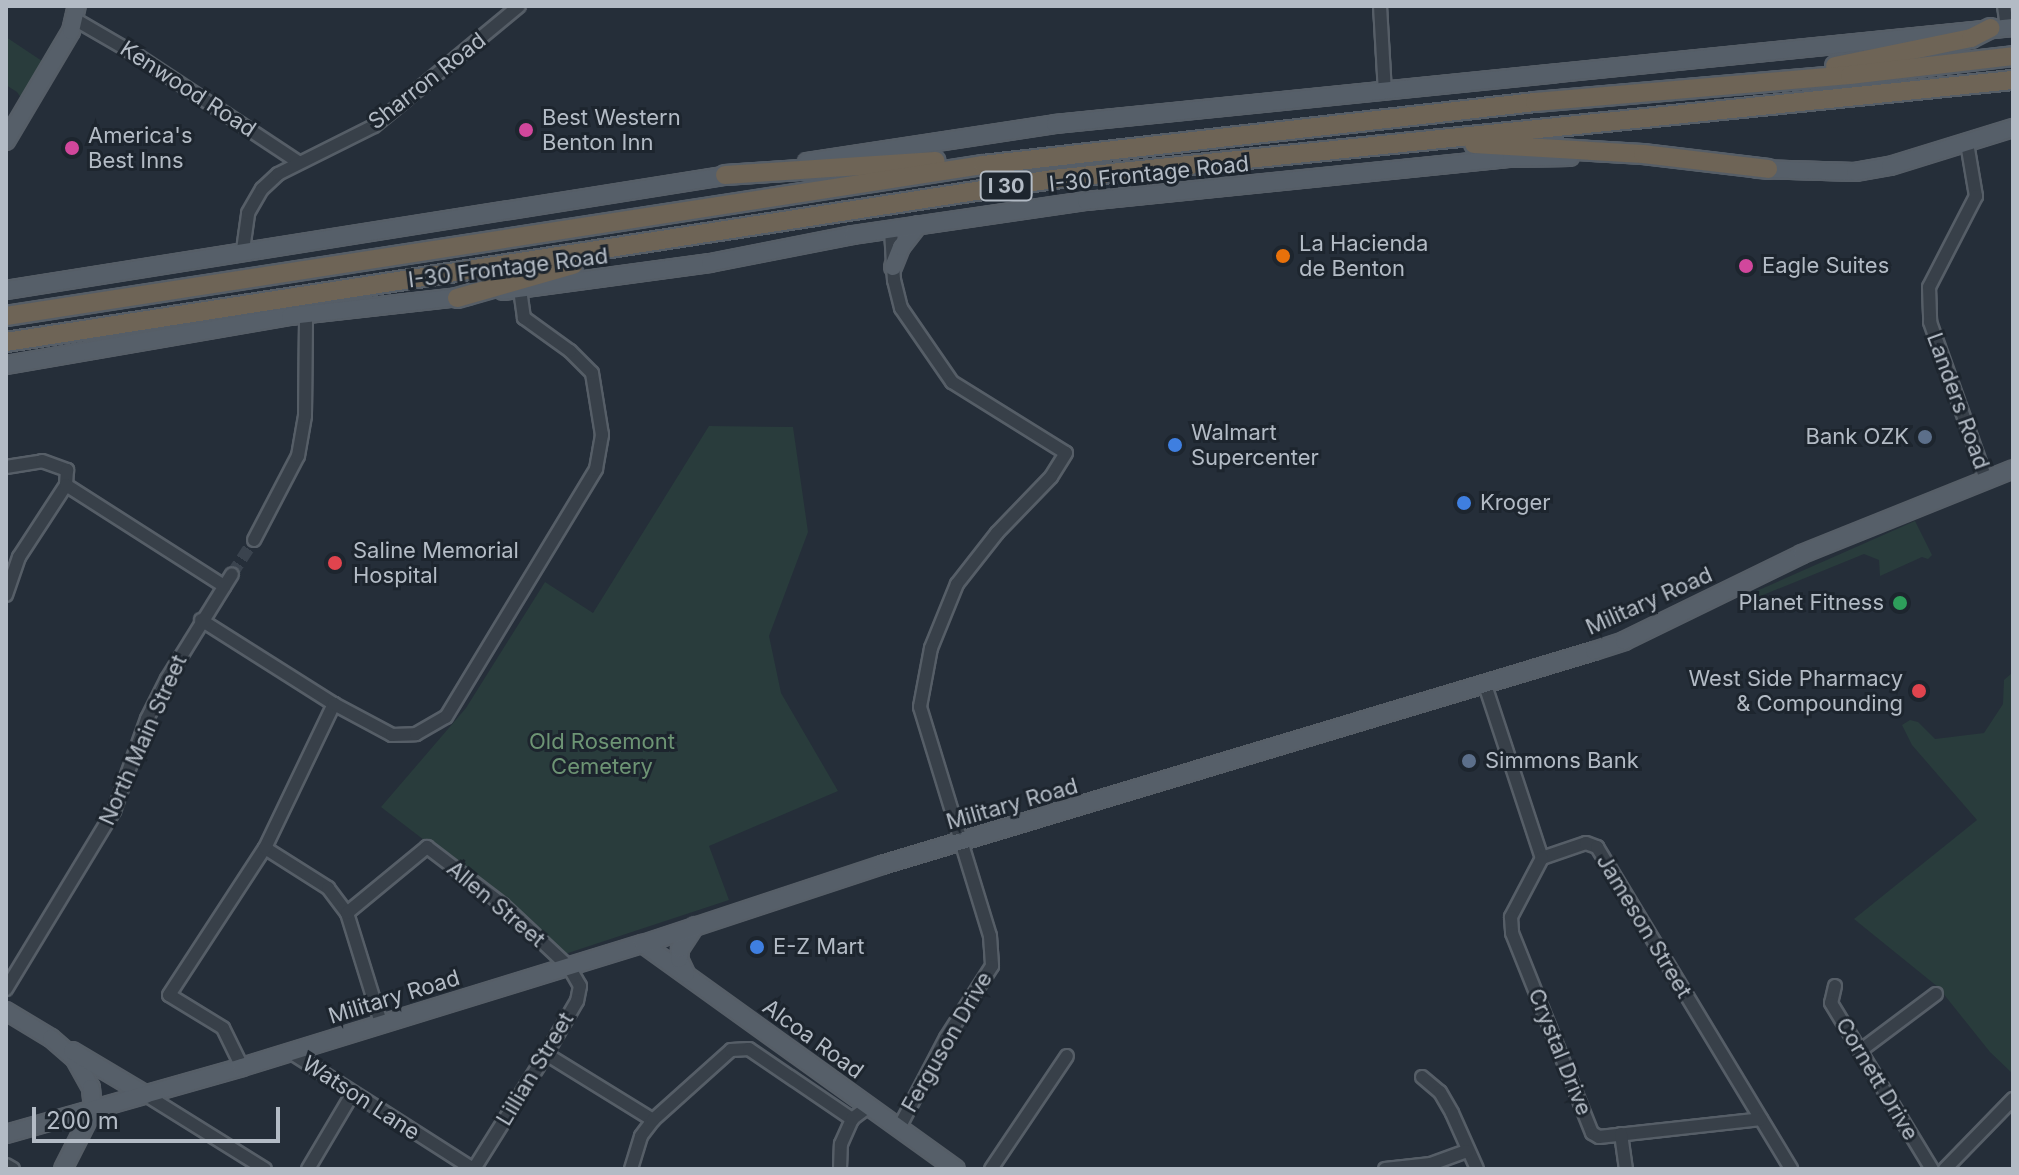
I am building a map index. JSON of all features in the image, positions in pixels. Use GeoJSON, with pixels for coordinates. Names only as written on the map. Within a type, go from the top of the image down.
{"type":"FeatureCollection","features":[{"type":"Feature","properties":{"kind":"highway"},"geometry":{"type":"LineString","coordinates":[[1803,77],[1843,64],[1971,38],[2004,27]]}},
{"type":"Feature","properties":{"kind":"highway","name":"I 30"},"geometry":{"type":"LineString","coordinates":[[6,316],[983,165],[1535,102],[2013,56]]}},
{"type":"Feature","properties":{"kind":"highway","name":"I 30"},"geometry":{"type":"LineString","coordinates":[[6,342],[1053,179],[2013,80]]}},
{"type":"Feature","properties":{"kind":"highway"},"geometry":{"type":"LineString","coordinates":[[1419,140],[1643,154],[1768,169]]}},
{"type":"Feature","properties":{"kind":"highway"},"geometry":{"type":"LineString","coordinates":[[725,175],[935,161],[983,165]]}},
{"type":"Feature","properties":{"kind":"highway"},"geometry":{"type":"LineString","coordinates":[[457,298],[645,244]]}},
{"type":"Feature","properties":{"kind":"main road"},"geometry":{"type":"LineString","coordinates":[[6,141],[76,13]]}},
{"type":"Feature","properties":{"kind":"main road"},"geometry":{"type":"LineString","coordinates":[[6,290],[1043,125],[2004,27]]}},
{"type":"Feature","properties":{"kind":"main road","name":"I-30 Frontage Road"},"geometry":{"type":"LineString","coordinates":[[6,365],[306,314],[457,298],[710,263],[918,225],[1086,201],[1511,158],[1576,157],[1855,172],[1890,166],[2013,128]]}},
{"type":"Feature","properties":{"kind":"main road"},"geometry":{"type":"LineString","coordinates":[[893,267],[908,235],[918,225]]}},
{"type":"Feature","properties":{"kind":"main road","name":"Military Road"},"geometry":{"type":"LineString","coordinates":[[6,1134],[242,1067],[643,944],[959,841],[1624,641],[1802,554],[2013,469]]}},
{"type":"Feature","properties":{"kind":"main road"},"geometry":{"type":"LineString","coordinates":[[686,974],[679,959],[680,949],[695,926]]}},
{"type":"Feature","properties":{"kind":"main road","name":"Alcoa Road"},"geometry":{"type":"LineString","coordinates":[[643,944],[956,1169]]}},
{"type":"Feature","properties":{"kind":"main road"},"geometry":{"type":"LineString","coordinates":[[6,1011],[146,1095]]}},
{"type":"Feature","properties":{"kind":"main road"},"geometry":{"type":"LineString","coordinates":[[51,1038],[75,1059],[85,1074],[93,1110],[63,1169]]}},
{"type":"Feature","properties":{"kind":"street","name":"Sharron Road"},"geometry":{"type":"LineString","coordinates":[[243,250],[248,213],[262,189],[298,162],[374,126],[519,6]]}},
{"type":"Feature","properties":{"kind":"street"},"geometry":{"type":"LineString","coordinates":[[1380,6],[1385,92]]}},
{"type":"Feature","properties":{"kind":"street"},"geometry":{"type":"LineString","coordinates":[[2004,6],[2004,27]]}},
{"type":"Feature","properties":{"kind":"street","name":"Kenwood Road"},"geometry":{"type":"LineString","coordinates":[[76,13],[298,162]]}},
{"type":"Feature","properties":{"kind":"street","name":"Landers Road"},"geometry":{"type":"LineString","coordinates":[[1967,143],[1976,196],[1929,287],[1930,322],[1986,479]]}},
{"type":"Feature","properties":{"kind":"street","name":"Ferguson Drive"},"geometry":{"type":"LineString","coordinates":[[891,230],[893,267],[901,308],[952,382],[1066,453],[1051,477],[997,533],[957,584],[931,648],[920,707],[990,936],[992,966],[946,1038],[899,1128]]}},
{"type":"Feature","properties":{"kind":"street"},"geometry":{"type":"LineString","coordinates":[[201,620],[334,704],[392,735],[416,734],[446,717],[596,469],[602,435],[592,373],[570,351],[524,318],[520,289]]}},
{"type":"Feature","properties":{"kind":"street"},"geometry":{"type":"LineString","coordinates":[[254,540],[298,456],[305,416],[306,314]]}},
{"type":"Feature","properties":{"kind":"street"},"geometry":{"type":"LineString","coordinates":[[6,467],[42,461],[67,470],[66,485],[19,557],[6,595]]}},
{"type":"Feature","properties":{"kind":"street"},"geometry":{"type":"LineString","coordinates":[[66,485],[224,586]]}},
{"type":"Feature","properties":{"kind":"street","name":"North Main Street"},"geometry":{"type":"LineString","coordinates":[[6,989],[114,811],[147,719],[201,620],[232,574]]}},
{"type":"Feature","properties":{"kind":"street"},"geometry":{"type":"LineString","coordinates":[[1485,685],[1542,858]]}},
{"type":"Feature","properties":{"kind":"street"},"geometry":{"type":"LineString","coordinates":[[242,1067],[223,1028],[169,995],[265,848],[334,704]]}},
{"type":"Feature","properties":{"kind":"street","name":"Jameson Street"},"geometry":{"type":"LineString","coordinates":[[1542,858],[1586,843],[1597,847],[1791,1169]]}},
{"type":"Feature","properties":{"kind":"street","name":"Allen Street"},"geometry":{"type":"LineString","coordinates":[[347,913],[427,847],[503,905],[569,967]]}},
{"type":"Feature","properties":{"kind":"street"},"geometry":{"type":"LineString","coordinates":[[265,848],[328,888],[347,913],[381,1023]]}},
{"type":"Feature","properties":{"kind":"street","name":"Crystal Drive"},"geometry":{"type":"LineString","coordinates":[[1542,858],[1511,917],[1512,933],[1592,1133],[1599,1137],[1761,1119]]}},
{"type":"Feature","properties":{"kind":"street","name":"Lillian Street"},"geometry":{"type":"LineString","coordinates":[[474,1169],[577,1001],[580,986],[569,967]]}},
{"type":"Feature","properties":{"kind":"street","name":"Cornett Drive"},"geometry":{"type":"LineString","coordinates":[[1835,986],[1831,1003],[1932,1169]]}},
{"type":"Feature","properties":{"kind":"street"},"geometry":{"type":"LineString","coordinates":[[1860,1051],[1936,994]]}},
{"type":"Feature","properties":{"kind":"street"},"geometry":{"type":"LineString","coordinates":[[631,1169],[641,1136],[653,1120],[731,1050],[749,1049],[852,1119]]}},
{"type":"Feature","properties":{"kind":"street","name":"Watson Lane"},"geometry":{"type":"LineString","coordinates":[[290,1052],[474,1169]]}},
{"type":"Feature","properties":{"kind":"street"},"geometry":{"type":"LineString","coordinates":[[546,1054],[653,1120]]}},
{"type":"Feature","properties":{"kind":"street"},"geometry":{"type":"LineString","coordinates":[[991,1169],[1067,1056]]}},
{"type":"Feature","properties":{"kind":"street"},"geometry":{"type":"LineString","coordinates":[[1422,1077],[1440,1092],[1477,1169]]}},
{"type":"Feature","properties":{"kind":"street"},"geometry":{"type":"LineString","coordinates":[[308,1169],[353,1093]]}},
{"type":"Feature","properties":{"kind":"street"},"geometry":{"type":"LineString","coordinates":[[146,1095],[265,1169]]}},
{"type":"Feature","properties":{"kind":"street"},"geometry":{"type":"LineString","coordinates":[[1945,1169],[2013,1099]]}},
{"type":"Feature","properties":{"kind":"street"},"geometry":{"type":"LineString","coordinates":[[840,1169],[841,1144],[852,1119],[868,1107]]}},
{"type":"Feature","properties":{"kind":"street"},"geometry":{"type":"LineString","coordinates":[[1621,1134],[1626,1169]]}},
{"type":"Feature","properties":{"kind":"street"},"geometry":{"type":"LineString","coordinates":[[1385,1169],[1431,1164],[1467,1151]]}},
{"type":"Feature","properties":{"kind":"street"},"geometry":{"type":"LineString","coordinates":[[6,1165],[13,1169]]}},
{"type":"Feature","properties":{"kind":"green space"},"geometry":{"type":"Polygon","coordinates":[[[6,37],[42,61],[53,40],[59,37],[24,102],[17,92],[6,85],[6,37]]]}},
{"type":"Feature","properties":{"kind":"green space","name":"Old Rosemont Cemetery"},"geometry":{"type":"Polygon","coordinates":[[[709,426],[793,427],[808,532],[769,636],[781,693],[838,791],[709,846],[729,900],[562,955],[497,896],[381,807],[466,708],[545,582],[593,613],[709,426]]]}},
{"type":"Feature","properties":{"kind":"green space"},"geometry":{"type":"Polygon","coordinates":[[[1915,521],[1932,555],[1928,559],[1922,557],[1880,576],[1879,560],[1864,554],[1763,595],[1750,606],[1748,603],[1752,593],[1915,521]]]}},
{"type":"Feature","properties":{"kind":"green space"},"geometry":{"type":"Polygon","coordinates":[[[2013,672],[2013,1074],[1990,1052],[1938,987],[1854,919],[1977,820],[1912,745],[1902,725],[1910,720],[1918,722],[1935,739],[1984,733],[2003,704],[2004,680],[2013,672]]]}},
{"type":"Feature","properties":{"kind":"tunnel"},"geometry":{"type":"LineString","coordinates":[[232,574],[254,540]]}},
{"type":"Feature","properties":{"kind":"place","name":"Best Western Benton Inn"},"geometry":{"type":"Point","coordinates":[526,130]}},
{"type":"Feature","properties":{"kind":"place","name":"America's Best Inns"},"geometry":{"type":"Point","coordinates":[72,148]}},
{"type":"Feature","properties":{"kind":"place","name":"La Hacienda de Benton"},"geometry":{"type":"Point","coordinates":[1283,256]}},
{"type":"Feature","properties":{"kind":"place","name":"Eagle Suites"},"geometry":{"type":"Point","coordinates":[1746,266]}},
{"type":"Feature","properties":{"kind":"place","name":"Bank OZK"},"geometry":{"type":"Point","coordinates":[1925,437]}},
{"type":"Feature","properties":{"kind":"place","name":"Walmart Supercenter"},"geometry":{"type":"Point","coordinates":[1175,445]}},
{"type":"Feature","properties":{"kind":"place","name":"Kroger"},"geometry":{"type":"Point","coordinates":[1464,503]}},
{"type":"Feature","properties":{"kind":"place","name":"Saline Memorial Hospital"},"geometry":{"type":"Point","coordinates":[335,563]}},
{"type":"Feature","properties":{"kind":"place","name":"Planet Fitness"},"geometry":{"type":"Point","coordinates":[1900,603]}},
{"type":"Feature","properties":{"kind":"place","name":"West Side Pharmacy & Compounding"},"geometry":{"type":"Point","coordinates":[1919,691]}},
{"type":"Feature","properties":{"kind":"place","name":"Simmons Bank"},"geometry":{"type":"Point","coordinates":[1469,761]}},
{"type":"Feature","properties":{"kind":"place","name":"E-Z Mart"},"geometry":{"type":"Point","coordinates":[757,947]}}]}
